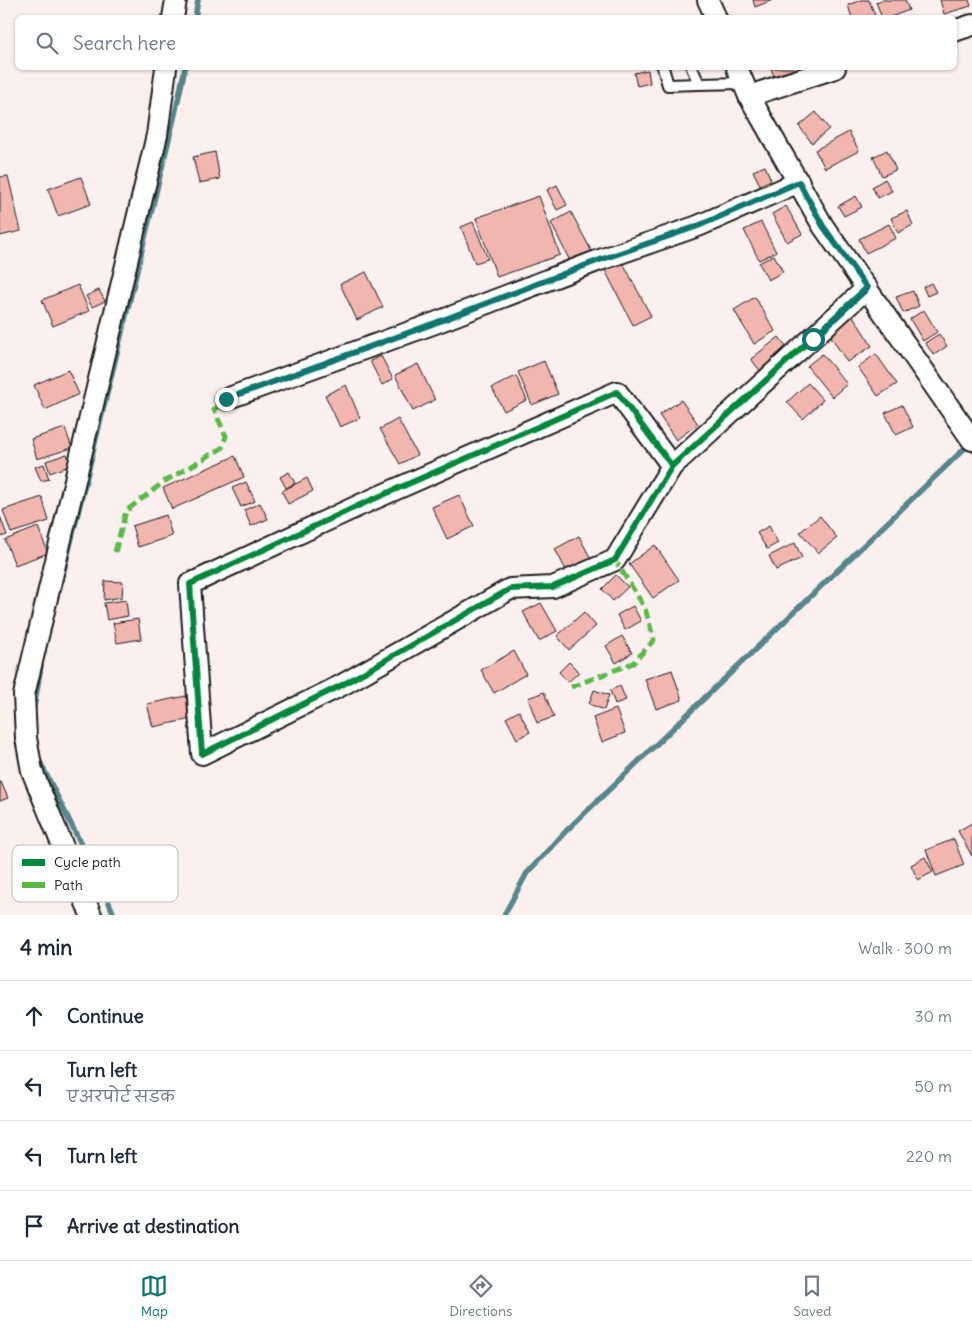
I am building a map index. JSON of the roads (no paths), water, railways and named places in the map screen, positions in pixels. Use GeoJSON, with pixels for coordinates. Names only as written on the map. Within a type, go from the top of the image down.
{"type":"FeatureCollection","features":[{"type":"Feature","properties":{"kind":"street"},"geometry":{"type":"LineString","coordinates":[[174,15],[176,0]]}},
{"type":"Feature","properties":{"kind":"street"},"geometry":{"type":"LineString","coordinates":[[957,30],[972,25]]}},
{"type":"Feature","properties":{"kind":"street"},"geometry":{"type":"LineString","coordinates":[[62,845],[32,771],[26,738],[24,695],[156,135],[166,70]]}},
{"type":"Feature","properties":{"kind":"street"},"geometry":{"type":"LineString","coordinates":[[822,70],[743,82],[823,226],[972,440]]}},
{"type":"Feature","properties":{"kind":"street"},"geometry":{"type":"LineString","coordinates":[[226,399],[435,323],[597,261],[698,226],[799,182]]}},
{"type":"Feature","properties":{"kind":"street"},"geometry":{"type":"LineString","coordinates":[[672,466],[617,392],[360,505],[190,584],[202,754],[342,685],[510,589],[553,587],[615,560],[672,466],[748,399],[867,288]]}},
{"type":"Feature","properties":{"kind":"street"},"geometry":{"type":"LineString","coordinates":[[86,902],[91,915]]}},
{"type":"Feature","properties":{"kind":"lane"},"geometry":{"type":"LineString","coordinates":[[664,70],[668,86],[743,82]]}},
{"type":"Feature","properties":{"kind":"lane"},"geometry":{"type":"LineString","coordinates":[[693,70],[699,84]]}},
{"type":"Feature","properties":{"kind":"waterway"},"geometry":{"type":"LineString","coordinates":[[196,15],[198,0]]}},
{"type":"Feature","properties":{"kind":"waterway"},"geometry":{"type":"LineString","coordinates":[[59,591],[185,70]]}},
{"type":"Feature","properties":{"kind":"waterway"},"geometry":{"type":"LineString","coordinates":[[504,915],[527,873],[567,830],[965,448]]}},
{"type":"Feature","properties":{"kind":"waterway"},"geometry":{"type":"LineString","coordinates":[[33,713],[41,666]]}},
{"type":"Feature","properties":{"kind":"waterway"},"geometry":{"type":"LineString","coordinates":[[39,760],[82,845]]}},
{"type":"Feature","properties":{"kind":"waterway"},"geometry":{"type":"LineString","coordinates":[[109,902],[114,915]]}}]}
